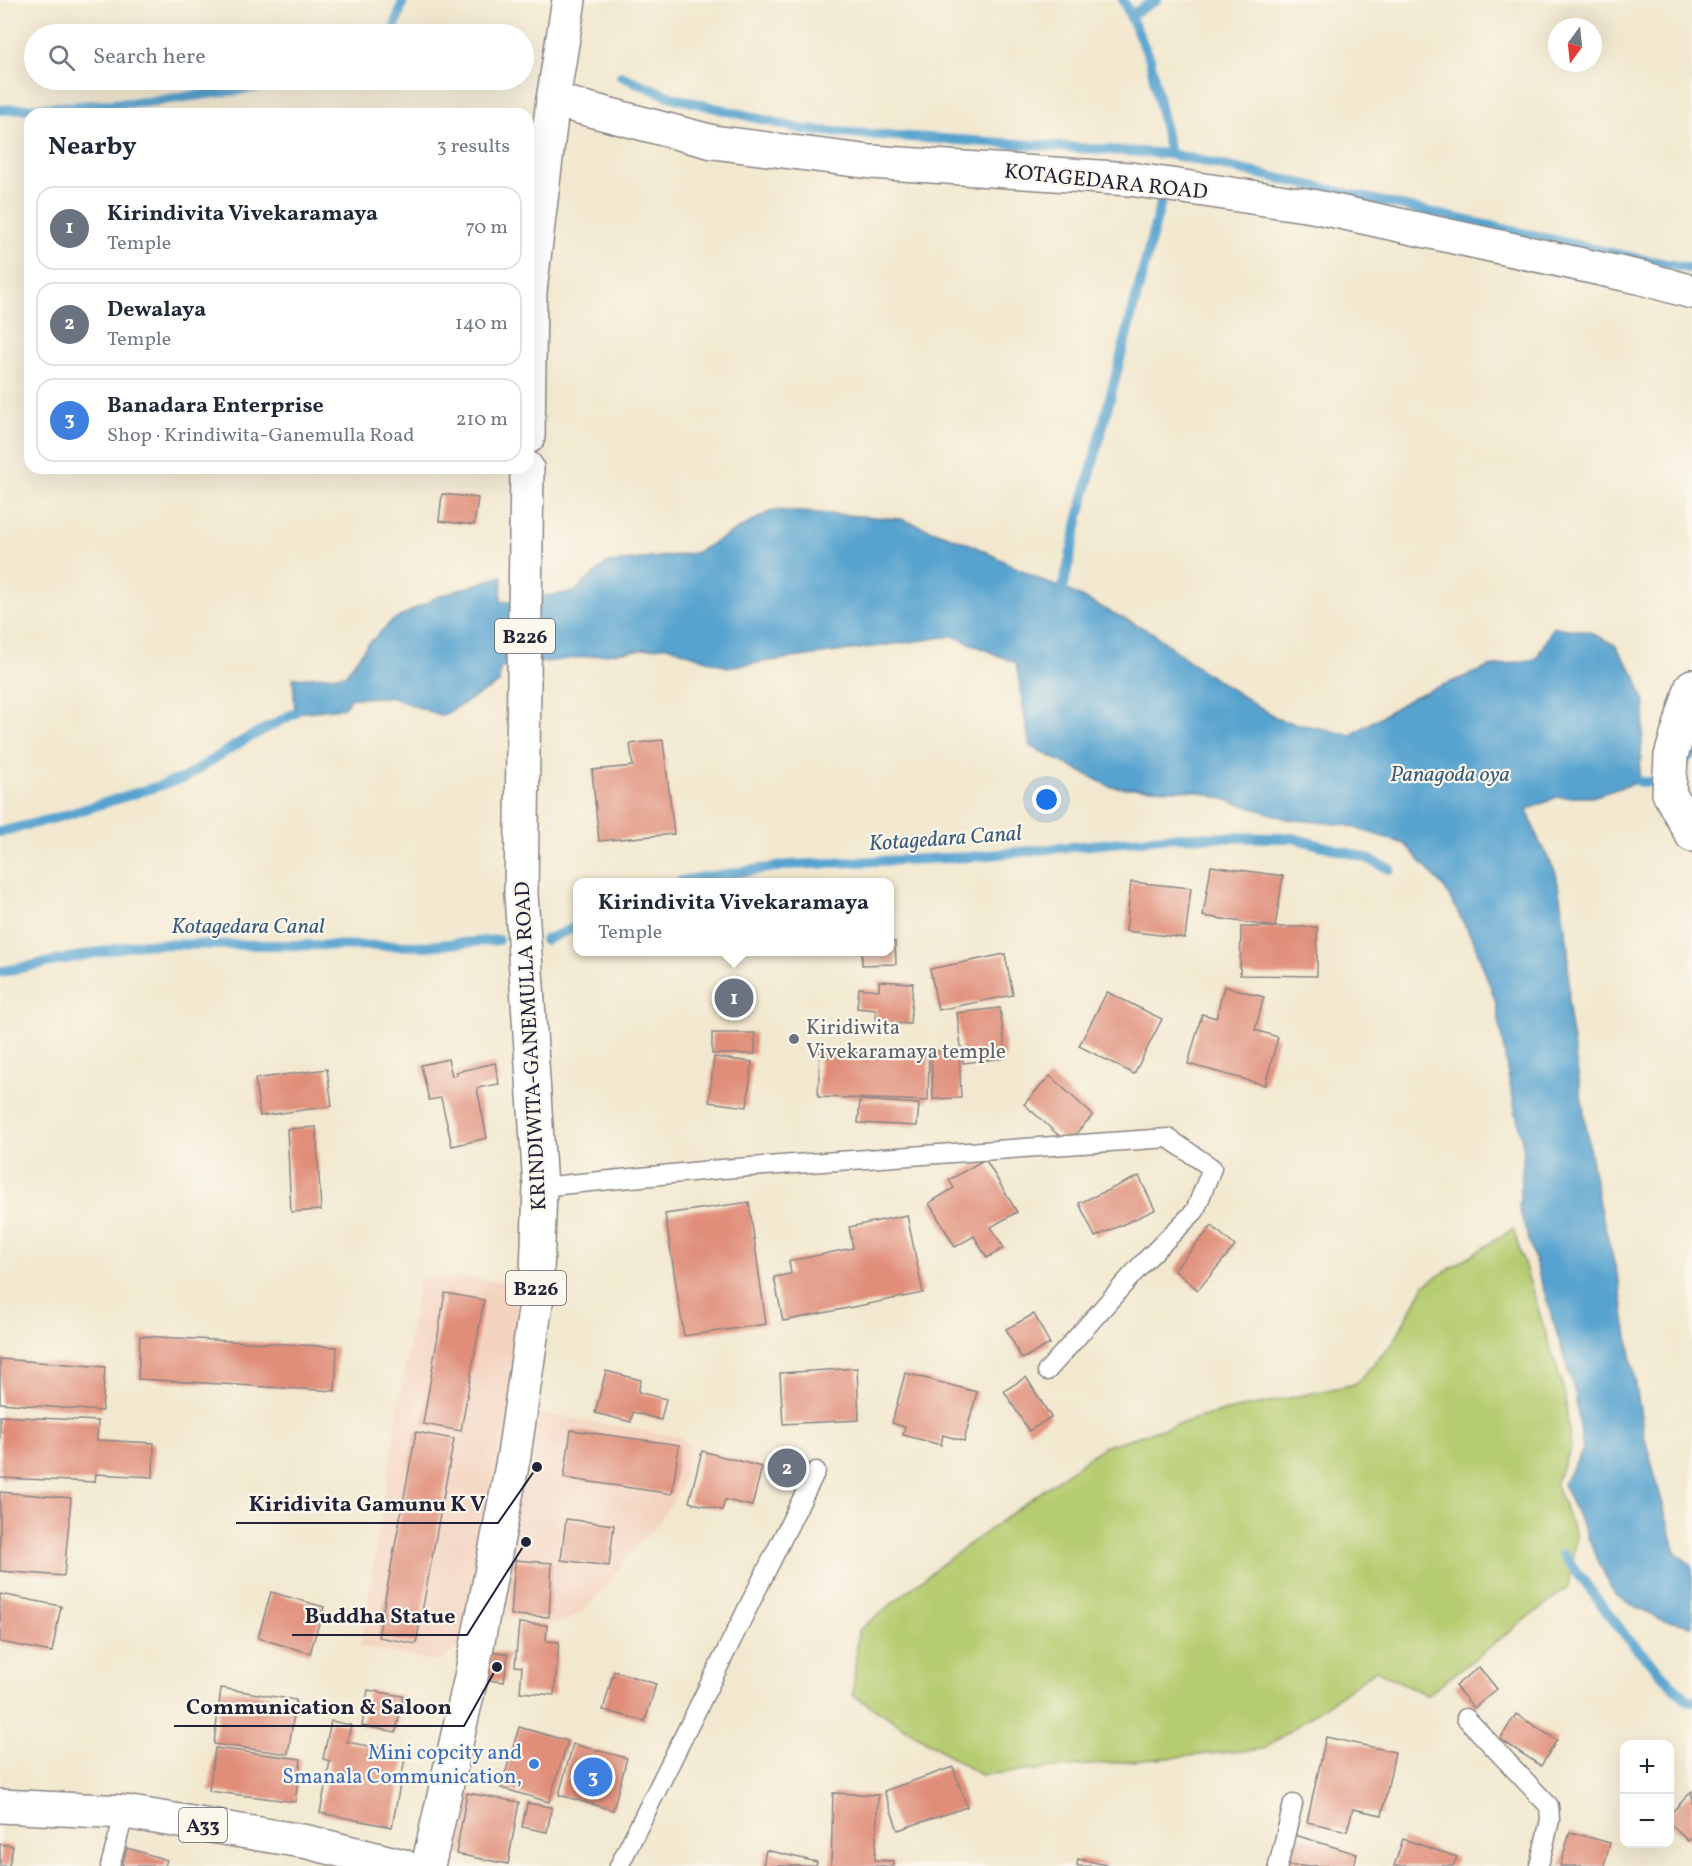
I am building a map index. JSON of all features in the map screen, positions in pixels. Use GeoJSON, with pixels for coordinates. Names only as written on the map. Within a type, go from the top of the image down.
{"type":"FeatureCollection","features":[{"type":"Feature","properties":{"kind":"main road"},"geometry":{"type":"LineString","coordinates":[[534,258],[553,100],[569,0]]}},
{"type":"Feature","properties":{"kind":"main road","name":"KOTAGEDARA ROAD"},"geometry":{"type":"LineString","coordinates":[[553,100],[713,142],[871,162],[1130,179],[1312,206],[1631,276],[1692,292]]}},
{"type":"Feature","properties":{"kind":"main road","name":"KRINDIWITA-GANEMULLA ROAD"},"geometry":{"type":"LineString","coordinates":[[428,1866],[470,1682],[514,1455],[536,1303],[540,1187],[521,894],[528,474]]}},
{"type":"Feature","properties":{"kind":"main road"},"geometry":{"type":"LineString","coordinates":[[1692,686],[1671,756],[1669,793],[1692,835]]}},
{"type":"Feature","properties":{"kind":"main road","name":"A33"},"geometry":{"type":"LineString","coordinates":[[0,1806],[125,1812],[308,1842],[403,1866]]}},
{"type":"Feature","properties":{"kind":"lane"},"geometry":{"type":"LineString","coordinates":[[540,1187],[722,1169],[1168,1138],[1212,1168],[1195,1211],[1141,1265],[1047,1371]]}},
{"type":"Feature","properties":{"kind":"lane"},"geometry":{"type":"LineString","coordinates":[[619,1866],[816,1471]]}},
{"type":"Feature","properties":{"kind":"lane"},"geometry":{"type":"LineString","coordinates":[[1466,1718],[1549,1806],[1550,1820],[1539,1866]]}},
{"type":"Feature","properties":{"kind":"lane"},"geometry":{"type":"LineString","coordinates":[[1278,1866],[1293,1804]]}},
{"type":"Feature","properties":{"kind":"lane"},"geometry":{"type":"LineString","coordinates":[[110,1866],[125,1812]]}},
{"type":"Feature","properties":{"kind":"shaded area"},"geometry":{"type":"Polygon","coordinates":[[[463,1277],[504,1282],[518,1297],[512,1408],[680,1437],[689,1447],[681,1487],[657,1526],[627,1556],[602,1592],[578,1615],[555,1624],[519,1619],[474,1617],[466,1639],[440,1662],[360,1647],[419,1278],[463,1277]]]}},
{"type":"Feature","properties":{"kind":"green space"},"geometry":{"type":"Polygon","coordinates":[[[1513,1229],[1564,1391],[1571,1448],[1555,1483],[1576,1535],[1569,1586],[1427,1695],[1376,1670],[1264,1749],[980,1775],[853,1695],[858,1631],[946,1561],[1103,1447],[1208,1415],[1355,1384],[1393,1343],[1424,1285],[1513,1229]]]}},
{"type":"Feature","properties":{"kind":"water","name":"Panagoda oya"},"geometry":{"type":"Polygon","coordinates":[[[773,510],[901,519],[968,543],[1153,633],[1204,672],[1280,720],[1351,735],[1413,697],[1489,667],[1536,659],[1553,627],[1590,632],[1615,645],[1635,675],[1645,703],[1639,782],[1592,797],[1557,797],[1527,810],[1539,841],[1556,873],[1568,945],[1569,1017],[1599,1204],[1619,1282],[1644,1435],[1676,1553],[1692,1565],[1692,1626],[1659,1619],[1614,1595],[1563,1484],[1583,1450],[1575,1393],[1519,1208],[1524,1150],[1496,1002],[1474,942],[1445,889],[1405,844],[1346,825],[1288,819],[1197,791],[1111,787],[1030,746],[1016,663],[953,636],[727,667],[667,646],[500,668],[499,683],[442,716],[390,697],[351,698],[343,708],[295,713],[293,678],[345,675],[367,645],[392,621],[437,597],[502,576],[501,602],[574,592],[607,563],[695,553],[773,510]]]}},
{"type":"Feature","properties":{"kind":"building"},"geometry":{"type":"Polygon","coordinates":[[[442,494],[478,498],[474,525],[439,521],[442,494]]]}},
{"type":"Feature","properties":{"kind":"building"},"geometry":{"type":"Polygon","coordinates":[[[663,740],[674,834],[599,841],[592,770],[633,766],[630,744],[663,740]]]}},
{"type":"Feature","properties":{"kind":"building"},"geometry":{"type":"Polygon","coordinates":[[[1211,866],[1283,876],[1275,927],[1203,916],[1211,866]]]}},
{"type":"Feature","properties":{"kind":"building"},"geometry":{"type":"Polygon","coordinates":[[[1131,882],[1191,888],[1185,938],[1126,931],[1131,882]]]}},
{"type":"Feature","properties":{"kind":"building"},"geometry":{"type":"Polygon","coordinates":[[[1241,927],[1317,927],[1317,976],[1240,975],[1241,927]]]}},
{"type":"Feature","properties":{"kind":"building"},"geometry":{"type":"Polygon","coordinates":[[[895,942],[896,964],[862,965],[862,956],[894,956],[895,942]]]}},
{"type":"Feature","properties":{"kind":"building"},"geometry":{"type":"Polygon","coordinates":[[[1005,954],[1013,995],[938,1010],[930,969],[1005,954]]]}},
{"type":"Feature","properties":{"kind":"building"},"geometry":{"type":"Polygon","coordinates":[[[879,981],[913,983],[910,1024],[876,1022],[876,1010],[857,1008],[859,988],[879,990],[879,981]]]}},
{"type":"Feature","properties":{"kind":"building"},"geometry":{"type":"Polygon","coordinates":[[[734,983],[744,988],[749,998],[744,1008],[734,1013],[724,1008],[719,998],[724,988],[734,983]]]}},
{"type":"Feature","properties":{"kind":"building"},"geometry":{"type":"Polygon","coordinates":[[[1224,986],[1264,997],[1255,1030],[1278,1037],[1265,1085],[1188,1064],[1202,1014],[1216,1018],[1224,986]]]}},
{"type":"Feature","properties":{"kind":"building"},"geometry":{"type":"Polygon","coordinates":[[[1107,992],[1162,1019],[1134,1074],[1079,1046],[1107,992]]]}},
{"type":"Feature","properties":{"kind":"building"},"geometry":{"type":"Polygon","coordinates":[[[1000,1008],[1006,1058],[963,1063],[957,1013],[1000,1008]]]}},
{"type":"Feature","properties":{"kind":"building"},"geometry":{"type":"Polygon","coordinates":[[[712,1033],[755,1033],[755,1054],[712,1054],[712,1033]]]}},
{"type":"Feature","properties":{"kind":"building"},"geometry":{"type":"Polygon","coordinates":[[[959,1050],[961,1098],[933,1099],[931,1051],[959,1050]]]}},
{"type":"Feature","properties":{"kind":"building"},"geometry":{"type":"Polygon","coordinates":[[[820,1051],[929,1055],[928,1101],[818,1097],[820,1051]]]}},
{"type":"Feature","properties":{"kind":"building"},"geometry":{"type":"Polygon","coordinates":[[[714,1057],[752,1062],[747,1107],[709,1102],[714,1057]]]}},
{"type":"Feature","properties":{"kind":"building"},"geometry":{"type":"Polygon","coordinates":[[[448,1059],[452,1076],[457,1075],[456,1072],[495,1063],[499,1084],[477,1088],[487,1138],[452,1146],[441,1098],[429,1100],[421,1065],[448,1059]]]}},
{"type":"Feature","properties":{"kind":"building"},"geometry":{"type":"Polygon","coordinates":[[[327,1069],[332,1106],[260,1116],[255,1079],[327,1069]]]}},
{"type":"Feature","properties":{"kind":"building"},"geometry":{"type":"Polygon","coordinates":[[[1050,1076],[1093,1115],[1067,1143],[1024,1104],[1050,1076]]]}},
{"type":"Feature","properties":{"kind":"building"},"geometry":{"type":"Polygon","coordinates":[[[860,1100],[919,1104],[917,1126],[858,1123],[860,1100]]]}},
{"type":"Feature","properties":{"kind":"building"},"geometry":{"type":"Polygon","coordinates":[[[316,1127],[321,1210],[291,1212],[287,1129],[316,1127]]]}},
{"type":"Feature","properties":{"kind":"building"},"geometry":{"type":"Polygon","coordinates":[[[985,1159],[1017,1212],[991,1227],[1004,1248],[987,1258],[974,1236],[955,1247],[929,1203],[954,1188],[949,1180],[985,1159]]]}},
{"type":"Feature","properties":{"kind":"building"},"geometry":{"type":"Polygon","coordinates":[[[1139,1176],[1155,1210],[1095,1237],[1079,1203],[1139,1176]]]}},
{"type":"Feature","properties":{"kind":"building"},"geometry":{"type":"Polygon","coordinates":[[[749,1202],[766,1324],[684,1336],[665,1214],[749,1202]]]}},
{"type":"Feature","properties":{"kind":"building"},"geometry":{"type":"Polygon","coordinates":[[[907,1215],[923,1293],[783,1321],[774,1277],[791,1274],[789,1261],[853,1248],[849,1227],[907,1215]]]}},
{"type":"Feature","properties":{"kind":"building"},"geometry":{"type":"Polygon","coordinates":[[[1212,1226],[1235,1246],[1198,1290],[1174,1270],[1212,1226]]]}},
{"type":"Feature","properties":{"kind":"building"},"geometry":{"type":"Polygon","coordinates":[[[445,1293],[484,1300],[461,1431],[423,1424],[445,1293]]]}},
{"type":"Feature","properties":{"kind":"building"},"geometry":{"type":"Polygon","coordinates":[[[1034,1314],[1050,1344],[1022,1359],[1006,1329],[1034,1314]]]}},
{"type":"Feature","properties":{"kind":"building"},"geometry":{"type":"Polygon","coordinates":[[[140,1336],[337,1347],[335,1391],[138,1379],[140,1336]]]}},
{"type":"Feature","properties":{"kind":"building"},"geometry":{"type":"Polygon","coordinates":[[[0,1359],[105,1367],[102,1411],[0,1403],[0,1359]]]}},
{"type":"Feature","properties":{"kind":"building"},"geometry":{"type":"Polygon","coordinates":[[[857,1368],[859,1420],[783,1424],[780,1373],[857,1368]]]}},
{"type":"Feature","properties":{"kind":"building"},"geometry":{"type":"Polygon","coordinates":[[[606,1371],[641,1380],[638,1392],[666,1399],[661,1420],[633,1412],[631,1422],[595,1413],[606,1371]]]}},
{"type":"Feature","properties":{"kind":"building"},"geometry":{"type":"Polygon","coordinates":[[[905,1373],[977,1392],[964,1441],[943,1435],[941,1445],[903,1435],[905,1427],[892,1423],[905,1373]]]}},
{"type":"Feature","properties":{"kind":"building"},"geometry":{"type":"Polygon","coordinates":[[[1026,1377],[1051,1417],[1029,1431],[1004,1391],[1026,1377]]]}},
{"type":"Feature","properties":{"kind":"building"},"geometry":{"type":"Polygon","coordinates":[[[0,1416],[98,1421],[97,1440],[154,1443],[153,1477],[96,1474],[95,1482],[0,1478],[0,1416]]]}},
{"type":"Feature","properties":{"kind":"building"},"geometry":{"type":"Polygon","coordinates":[[[571,1430],[679,1445],[672,1494],[564,1478],[571,1430]]]}},
{"type":"Feature","properties":{"kind":"building"},"geometry":{"type":"Polygon","coordinates":[[[416,1432],[454,1439],[416,1644],[378,1637],[416,1432]]]}},
{"type":"Feature","properties":{"kind":"building"},"geometry":{"type":"Polygon","coordinates":[[[781,1449],[806,1463],[793,1487],[768,1474],[781,1449]]]}},
{"type":"Feature","properties":{"kind":"building"},"geometry":{"type":"Polygon","coordinates":[[[702,1451],[762,1467],[752,1506],[725,1500],[722,1510],[689,1502],[702,1451]]]}},
{"type":"Feature","properties":{"kind":"building"},"geometry":{"type":"Polygon","coordinates":[[[0,1492],[71,1498],[64,1576],[0,1571],[0,1492]]]}},
{"type":"Feature","properties":{"kind":"building"},"geometry":{"type":"Polygon","coordinates":[[[566,1519],[614,1525],[609,1566],[561,1560],[566,1519]]]}},
{"type":"Feature","properties":{"kind":"building"},"geometry":{"type":"Polygon","coordinates":[[[515,1560],[552,1563],[549,1617],[511,1615],[515,1560]]]}},
{"type":"Feature","properties":{"kind":"building"},"geometry":{"type":"Polygon","coordinates":[[[271,1592],[324,1607],[310,1653],[258,1638],[271,1592]]]}},
{"type":"Feature","properties":{"kind":"building"},"geometry":{"type":"Polygon","coordinates":[[[0,1594],[61,1606],[52,1652],[0,1642],[0,1594]]]}},
{"type":"Feature","properties":{"kind":"building"},"geometry":{"type":"Polygon","coordinates":[[[519,1623],[547,1625],[546,1641],[559,1642],[554,1695],[520,1692],[522,1667],[515,1666],[519,1623]]]}},
{"type":"Feature","properties":{"kind":"building"},"geometry":{"type":"Polygon","coordinates":[[[491,1651],[508,1654],[504,1682],[486,1680],[491,1651]]]}},
{"type":"Feature","properties":{"kind":"building"},"geometry":{"type":"Polygon","coordinates":[[[1479,1667],[1497,1689],[1474,1708],[1455,1686],[1479,1667]]]}},
{"type":"Feature","properties":{"kind":"building"},"geometry":{"type":"Polygon","coordinates":[[[614,1671],[656,1684],[645,1721],[603,1710],[614,1671]]]}},
{"type":"Feature","properties":{"kind":"building"},"geometry":{"type":"Polygon","coordinates":[[[221,1688],[296,1700],[288,1754],[214,1744],[221,1688]]]}},
{"type":"Feature","properties":{"kind":"building"},"geometry":{"type":"Polygon","coordinates":[[[368,1690],[403,1696],[396,1732],[362,1726],[368,1690]]]}},
{"type":"Feature","properties":{"kind":"building"},"geometry":{"type":"Polygon","coordinates":[[[1516,1714],[1557,1740],[1541,1766],[1500,1739],[1516,1714]]]}},
{"type":"Feature","properties":{"kind":"building"},"geometry":{"type":"Polygon","coordinates":[[[331,1721],[351,1725],[347,1742],[406,1753],[392,1827],[320,1813],[330,1761],[323,1759],[331,1721]]]}},
{"type":"Feature","properties":{"kind":"building","name":"Mini copcity and Smanala Communication,"},"geometry":{"type":"Polygon","coordinates":[[[519,1727],[568,1741],[549,1802],[501,1788],[519,1727]]]}},
{"type":"Feature","properties":{"kind":"building"},"geometry":{"type":"Polygon","coordinates":[[[1326,1737],[1395,1752],[1382,1815],[1353,1809],[1347,1831],[1307,1822],[1326,1737]]]}},
{"type":"Feature","properties":{"kind":"building"},"geometry":{"type":"Polygon","coordinates":[[[573,1744],[627,1758],[613,1810],[559,1795],[573,1744]]]}},
{"type":"Feature","properties":{"kind":"building"},"geometry":{"type":"Polygon","coordinates":[[[215,1748],[301,1759],[295,1802],[209,1791],[215,1748]]]}},
{"type":"Feature","properties":{"kind":"building"},"geometry":{"type":"Polygon","coordinates":[[[953,1767],[967,1807],[898,1830],[884,1791],[953,1767]]]}},
{"type":"Feature","properties":{"kind":"building"},"geometry":{"type":"Polygon","coordinates":[[[1692,1791],[1692,1838],[1688,1841],[1674,1828],[1674,1810],[1692,1791]]]}},
{"type":"Feature","properties":{"kind":"building"},"geometry":{"type":"Polygon","coordinates":[[[467,1793],[519,1802],[508,1864],[456,1854],[467,1793]]]}},
{"type":"Feature","properties":{"kind":"building"},"geometry":{"type":"Polygon","coordinates":[[[833,1793],[878,1795],[875,1860],[894,1861],[894,1866],[831,1866],[833,1793]]]}},
{"type":"Feature","properties":{"kind":"building"},"geometry":{"type":"Polygon","coordinates":[[[527,1803],[552,1807],[547,1832],[522,1827],[527,1803]]]}},
{"type":"Feature","properties":{"kind":"building"},"geometry":{"type":"Polygon","coordinates":[[[1570,1832],[1610,1843],[1604,1866],[1560,1866],[1570,1832]]]}},
{"type":"Feature","properties":{"kind":"building"},"geometry":{"type":"Polygon","coordinates":[[[1295,1835],[1357,1854],[1354,1866],[1286,1866],[1295,1835]]]}},
{"type":"Feature","properties":{"kind":"building"},"geometry":{"type":"Polygon","coordinates":[[[1403,1839],[1457,1857],[1453,1866],[1394,1866],[1403,1839]]]}},
{"type":"Feature","properties":{"kind":"building"},"geometry":{"type":"Polygon","coordinates":[[[0,1844],[13,1846],[9,1866],[0,1866],[0,1844]]]}},
{"type":"Feature","properties":{"kind":"building"},"geometry":{"type":"Polygon","coordinates":[[[127,1848],[167,1860],[165,1866],[122,1866],[127,1848]]]}},
{"type":"Feature","properties":{"kind":"building"},"geometry":{"type":"Polygon","coordinates":[[[766,1850],[817,1862],[816,1866],[763,1866],[766,1850]]]}},
{"type":"Feature","properties":{"kind":"building"},"geometry":{"type":"Polygon","coordinates":[[[1078,1859],[1107,1865],[1107,1866],[1077,1866],[1078,1859]]]}},
{"type":"Feature","properties":{"kind":"waterway"},"geometry":{"type":"LineString","coordinates":[[396,24],[403,0]]}},
{"type":"Feature","properties":{"kind":"waterway"},"geometry":{"type":"LineString","coordinates":[[1123,0],[1150,59],[1170,154]]}},
{"type":"Feature","properties":{"kind":"waterway"},"geometry":{"type":"LineString","coordinates":[[1130,15],[1157,0]]}},
{"type":"Feature","properties":{"kind":"waterway"},"geometry":{"type":"LineString","coordinates":[[621,76],[671,97],[805,130],[1170,154],[1620,255],[1692,269]]}},
{"type":"Feature","properties":{"kind":"waterway"},"geometry":{"type":"LineString","coordinates":[[37,108],[148,102],[237,90]]}},
{"type":"Feature","properties":{"kind":"waterway"},"geometry":{"type":"LineString","coordinates":[[0,110],[24,109]]}},
{"type":"Feature","properties":{"kind":"waterway"},"geometry":{"type":"LineString","coordinates":[[1063,588],[1079,517],[1162,198]]}},
{"type":"Feature","properties":{"kind":"waterway"},"geometry":{"type":"LineString","coordinates":[[0,832],[63,816],[184,778],[244,740],[295,713]]}},
{"type":"Feature","properties":{"kind":"waterway"},"geometry":{"type":"LineString","coordinates":[[1677,767],[1692,753]]}},
{"type":"Feature","properties":{"kind":"waterway"},"geometry":{"type":"LineString","coordinates":[[1639,782],[1657,782],[1665,777]]}},
{"type":"Feature","properties":{"kind":"waterway","name":"Kotagedara Canal"},"geometry":{"type":"LineString","coordinates":[[700,878],[789,865],[969,857],[1173,837],[1293,838],[1364,857],[1390,869]]}},
{"type":"Feature","properties":{"kind":"waterway","name":"Kotagedara Canal"},"geometry":{"type":"LineString","coordinates":[[545,940],[573,928]]}},
{"type":"Feature","properties":{"kind":"waterway","name":"Kotagedara Canal"},"geometry":{"type":"LineString","coordinates":[[0,972],[140,944],[426,946],[498,940]]}},
{"type":"Feature","properties":{"kind":"waterway"},"geometry":{"type":"LineString","coordinates":[[1563,1554],[1627,1638],[1687,1700],[1692,1701]]}},
{"type":"Feature","properties":{"kind":"place","name":"Kirindivita Vivekaramaya"},"geometry":{"type":"Point","coordinates":[734,998]}},
{"type":"Feature","properties":{"kind":"place","name":"Kiridiwita Vivekaramaya temple"},"geometry":{"type":"Point","coordinates":[794,1039]}},
{"type":"Feature","properties":{"kind":"place","name":"Kiridivita Gamunu K V"},"geometry":{"type":"Point","coordinates":[537,1467]}},
{"type":"Feature","properties":{"kind":"place","name":"Dewalaya"},"geometry":{"type":"Point","coordinates":[787,1468]}},
{"type":"Feature","properties":{"kind":"place","name":"Buddha Statue"},"geometry":{"type":"Point","coordinates":[526,1542]}},
{"type":"Feature","properties":{"kind":"place","name":"Communication & Saloon"},"geometry":{"type":"Point","coordinates":[497,1667]}},
{"type":"Feature","properties":{"kind":"place","name":"Mini copcity and Smanala Communication,"},"geometry":{"type":"Point","coordinates":[534,1764]}},
{"type":"Feature","properties":{"kind":"place","name":"Banadara Enterprise"},"geometry":{"type":"Point","coordinates":[593,1777]}}]}
